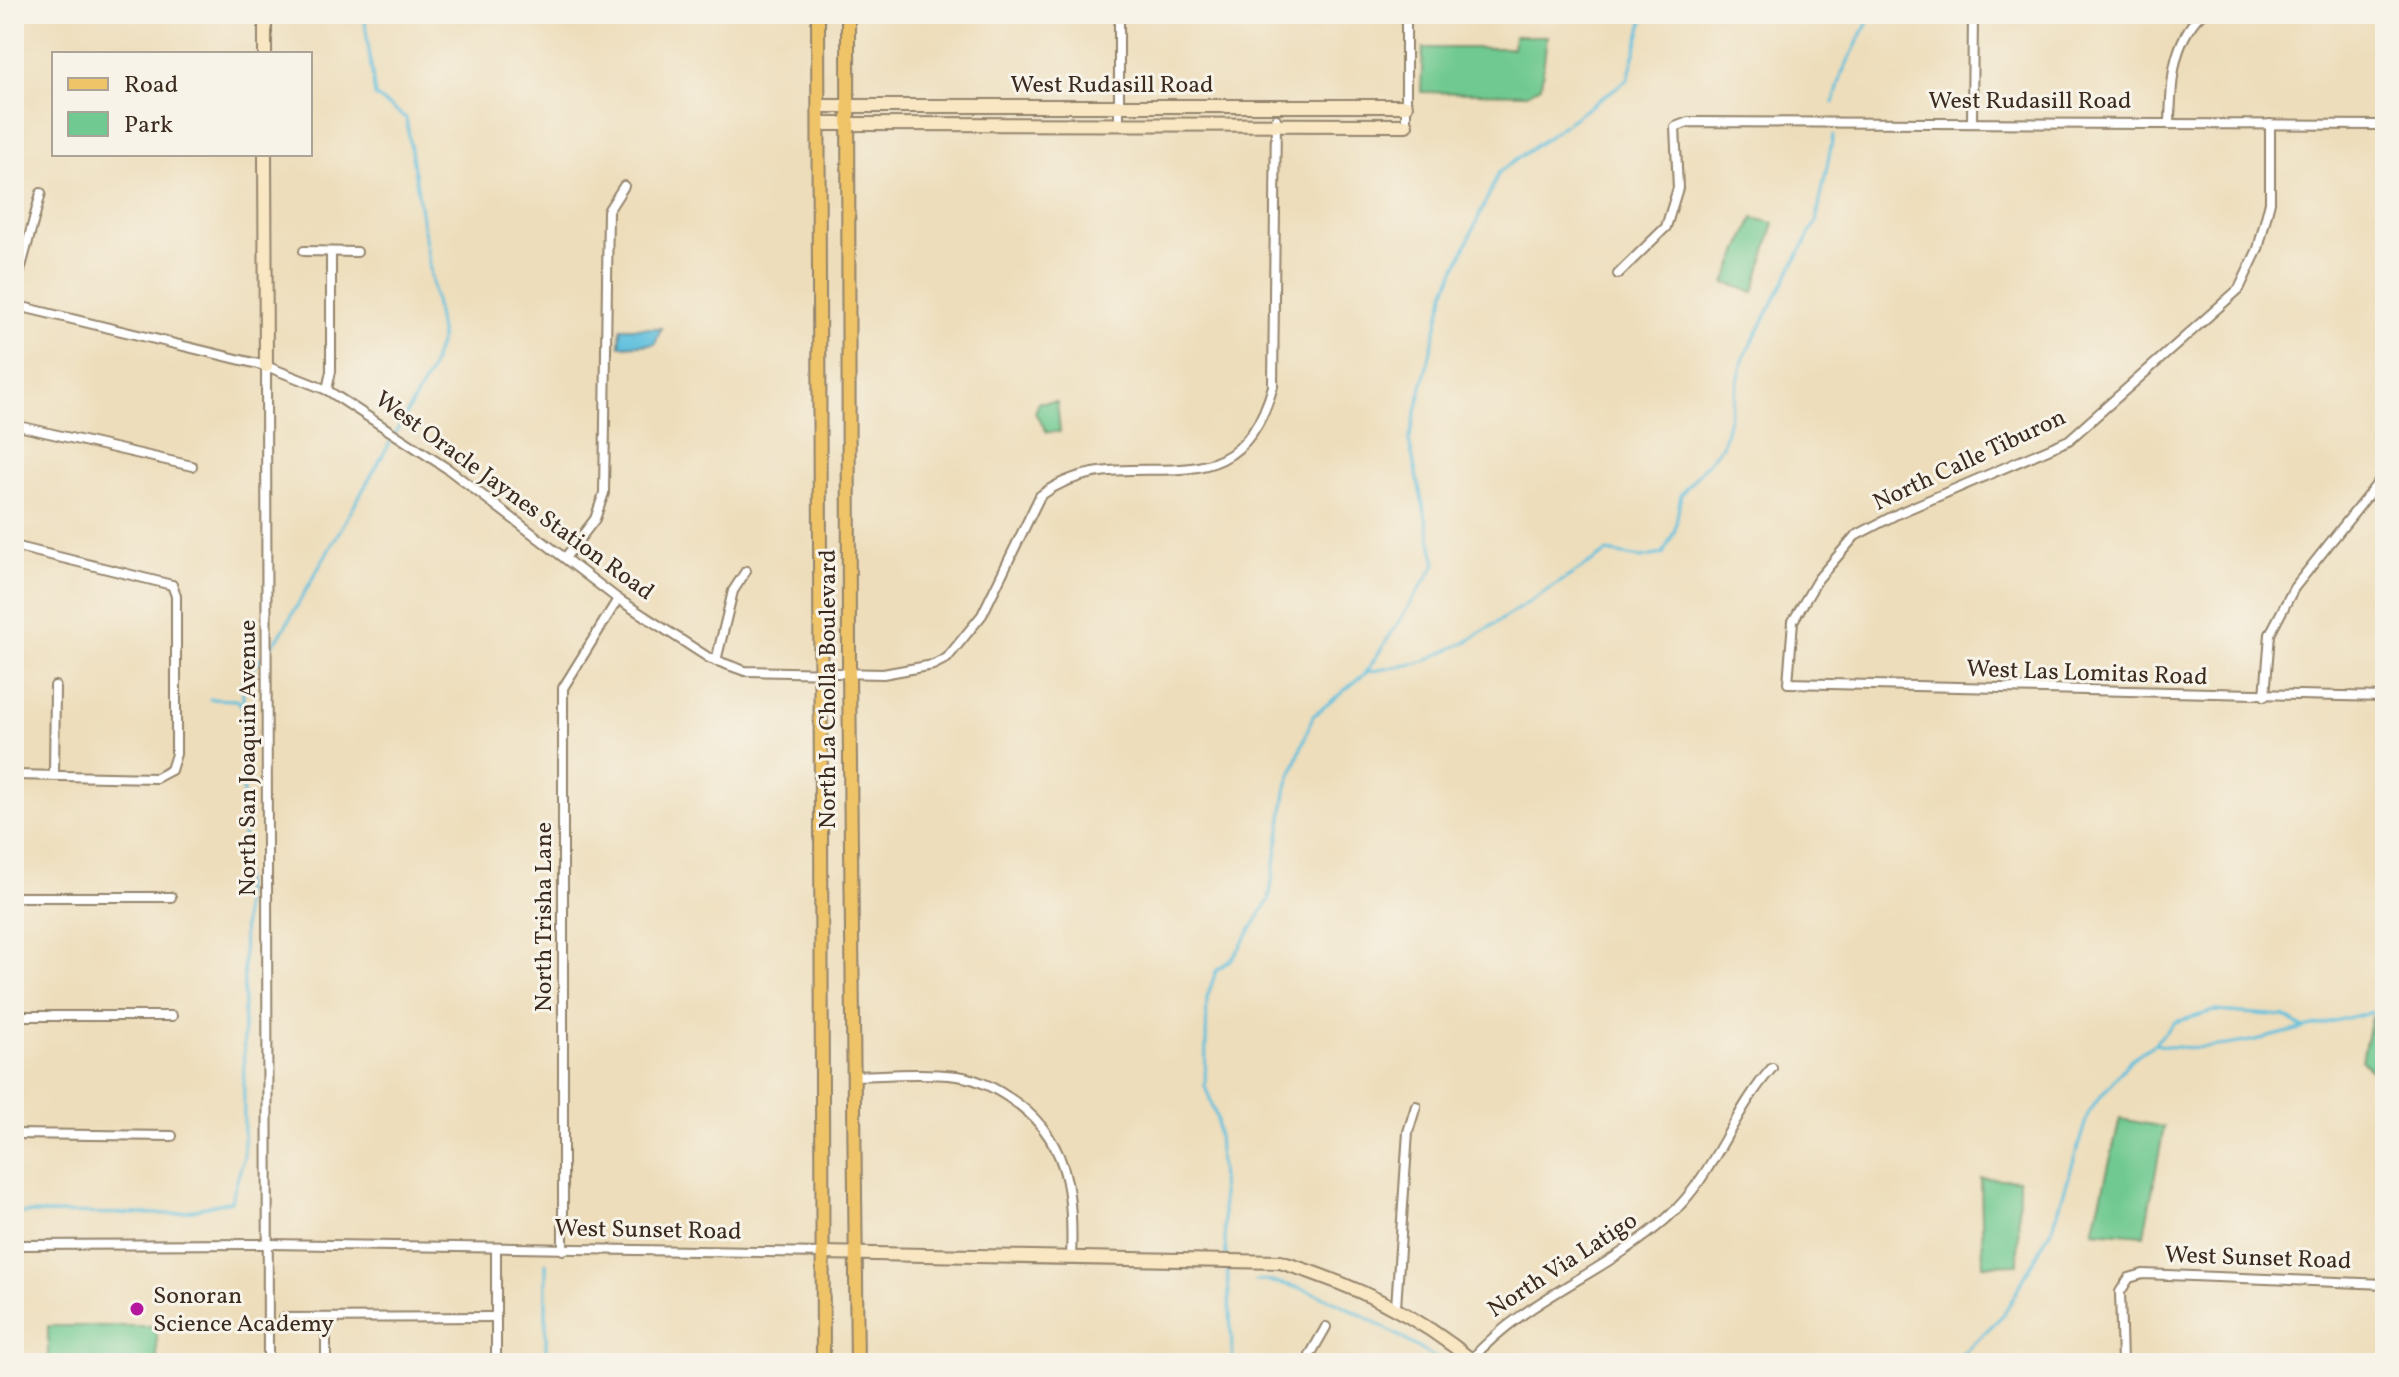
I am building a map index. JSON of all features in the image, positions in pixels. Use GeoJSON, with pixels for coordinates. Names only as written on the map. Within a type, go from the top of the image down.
{"type":"FeatureCollection","features":[{"type":"Feature","properties":{"kind":"main road","name":"North La Cholla Boulevard"},"geometry":{"type":"LineString","coordinates":[[818,14],[823,1363]]}},
{"type":"Feature","properties":{"kind":"main road","name":"North La Cholla Boulevard"},"geometry":{"type":"LineString","coordinates":[[848,14],[849,674],[857,1363]]}},
{"type":"Feature","properties":{"kind":"street"},"geometry":{"type":"LineString","coordinates":[[265,14],[265,52]]}},
{"type":"Feature","properties":{"kind":"street"},"geometry":{"type":"LineString","coordinates":[[1119,14],[1119,112]]}},
{"type":"Feature","properties":{"kind":"street"},"geometry":{"type":"LineString","coordinates":[[1406,14],[1406,125]]}},
{"type":"Feature","properties":{"kind":"street"},"geometry":{"type":"LineString","coordinates":[[1972,122],[1973,14]]}},
{"type":"Feature","properties":{"kind":"street"},"geometry":{"type":"LineString","coordinates":[[2170,123],[2171,76],[2186,28],[2201,14]]}},
{"type":"Feature","properties":{"kind":"street","name":"West Rudasill Road"},"geometry":{"type":"LineString","coordinates":[[819,106],[1119,112],[1406,106]]}},
{"type":"Feature","properties":{"kind":"street","name":"West Rudasill Road"},"geometry":{"type":"LineString","coordinates":[[819,124],[1276,121],[1406,125]]}},
{"type":"Feature","properties":{"kind":"street","name":"West Oracle Jaynes Station Road"},"geometry":{"type":"LineString","coordinates":[[14,305],[266,366],[327,390],[448,469],[618,599],[716,661],[745,671],[905,672],[947,658],[982,615],[1040,496],[1058,483],[1078,474],[1199,469],[1246,445],[1264,416],[1273,386],[1276,121]]}},
{"type":"Feature","properties":{"kind":"street","name":"West Rudasill Road"},"geometry":{"type":"LineString","coordinates":[[1618,274],[1666,227],[1678,188],[1675,127],[1688,122],[2385,125]]}},
{"type":"Feature","properties":{"kind":"street","name":"North Calle Tiburon"},"geometry":{"type":"LineString","coordinates":[[1788,683],[1793,621],[1818,579],[1855,536],[1899,513],[2069,440],[2239,289],[2258,249],[2270,202],[2270,124]]}},
{"type":"Feature","properties":{"kind":"street","name":"North San Joaquin Avenue"},"geometry":{"type":"LineString","coordinates":[[265,156],[268,1363]]}},
{"type":"Feature","properties":{"kind":"street"},"geometry":{"type":"LineString","coordinates":[[565,558],[595,519],[604,493],[608,211],[624,186]]}},
{"type":"Feature","properties":{"kind":"street"},"geometry":{"type":"LineString","coordinates":[[14,293],[41,193]]}},
{"type":"Feature","properties":{"kind":"street"},"geometry":{"type":"LineString","coordinates":[[304,251],[357,252]]}},
{"type":"Feature","properties":{"kind":"street"},"geometry":{"type":"LineString","coordinates":[[327,390],[331,371],[331,252]]}},
{"type":"Feature","properties":{"kind":"street"},"geometry":{"type":"LineString","coordinates":[[14,425],[192,466]]}},
{"type":"Feature","properties":{"kind":"street"},"geometry":{"type":"LineString","coordinates":[[2265,696],[2270,634],[2294,588],[2385,474]]}},
{"type":"Feature","properties":{"kind":"street"},"geometry":{"type":"LineString","coordinates":[[14,546],[174,583],[176,596],[174,772],[156,778],[14,775]]}},
{"type":"Feature","properties":{"kind":"street"},"geometry":{"type":"LineString","coordinates":[[716,661],[723,617],[733,591],[746,571]]}},
{"type":"Feature","properties":{"kind":"street","name":"North Trisha Lane"},"geometry":{"type":"LineString","coordinates":[[563,1250],[563,688],[618,599]]}},
{"type":"Feature","properties":{"kind":"street","name":"West Las Lomitas Road"},"geometry":{"type":"LineString","coordinates":[[1788,683],[2385,697]]}},
{"type":"Feature","properties":{"kind":"street"},"geometry":{"type":"LineString","coordinates":[[54,775],[55,686]]}},
{"type":"Feature","properties":{"kind":"street"},"geometry":{"type":"LineString","coordinates":[[14,897],[171,897]]}},
{"type":"Feature","properties":{"kind":"street"},"geometry":{"type":"LineString","coordinates":[[14,1016],[172,1016]]}},
{"type":"Feature","properties":{"kind":"street","name":"North Via Latigo"},"geometry":{"type":"LineString","coordinates":[[1280,1262],[1331,1278],[1396,1307],[1473,1361],[1505,1325],[1651,1232],[1674,1211],[1721,1151],[1754,1088],[1772,1068]]}},
{"type":"Feature","properties":{"kind":"street"},"geometry":{"type":"LineString","coordinates":[[852,1076],[960,1076],[995,1089],[1030,1111],[1055,1142],[1067,1180],[1073,1222],[1071,1259]]}},
{"type":"Feature","properties":{"kind":"street"},"geometry":{"type":"LineString","coordinates":[[1396,1307],[1408,1132],[1416,1106]]}},
{"type":"Feature","properties":{"kind":"street"},"geometry":{"type":"LineString","coordinates":[[14,1134],[172,1136]]}},
{"type":"Feature","properties":{"kind":"street","name":"West Sunset Road"},"geometry":{"type":"LineString","coordinates":[[14,1245],[269,1244],[1280,1262]]}},
{"type":"Feature","properties":{"kind":"street"},"geometry":{"type":"LineString","coordinates":[[496,1248],[496,1363]]}},
{"type":"Feature","properties":{"kind":"street","name":"West Sunset Road"},"geometry":{"type":"LineString","coordinates":[[2122,1363],[2120,1292],[2129,1278],[2143,1274],[2385,1284]]}},
{"type":"Feature","properties":{"kind":"street"},"geometry":{"type":"LineString","coordinates":[[284,1318],[496,1317]]}},
{"type":"Feature","properties":{"kind":"street"},"geometry":{"type":"LineString","coordinates":[[326,1318],[326,1363]]}},
{"type":"Feature","properties":{"kind":"street"},"geometry":{"type":"LineString","coordinates":[[1311,1363],[1310,1355],[1326,1327]]}},
{"type":"Feature","properties":{"kind":"green space"},"geometry":{"type":"Polygon","coordinates":[[[1514,36],[1547,36],[1541,86],[1527,94],[1421,92],[1423,48],[1513,48],[1514,36]]]}},
{"type":"Feature","properties":{"kind":"green space"},"geometry":{"type":"Polygon","coordinates":[[[1753,218],[1774,223],[1754,292],[1725,283],[1753,218]]]}},
{"type":"Feature","properties":{"kind":"green space"},"geometry":{"type":"Polygon","coordinates":[[[1039,402],[1057,402],[1060,432],[1047,432],[1035,413],[1039,402]]]}},
{"type":"Feature","properties":{"kind":"green space"},"geometry":{"type":"Polygon","coordinates":[[[2385,1014],[2385,1062],[2374,1074],[2362,1060],[2371,1017],[2385,1014]]]}},
{"type":"Feature","properties":{"kind":"green space"},"geometry":{"type":"Polygon","coordinates":[[[2120,1119],[2164,1127],[2144,1235],[2093,1231],[2120,1119]]]}},
{"type":"Feature","properties":{"kind":"green space"},"geometry":{"type":"Polygon","coordinates":[[[1981,1178],[2019,1180],[2018,1264],[1983,1265],[1981,1178]]]}},
{"type":"Feature","properties":{"kind":"green space"},"geometry":{"type":"Polygon","coordinates":[[[48,1326],[157,1326],[157,1363],[48,1363],[48,1326]]]}},
{"type":"Feature","properties":{"kind":"water"},"geometry":{"type":"Polygon","coordinates":[[[621,328],[661,328],[655,344],[620,346],[621,328]]]}},
{"type":"Feature","properties":{"kind":"waterway"},"geometry":{"type":"LineString","coordinates":[[268,650],[281,634],[429,374],[441,338],[406,118],[375,96],[364,14]]}},
{"type":"Feature","properties":{"kind":"waterway"},"geometry":{"type":"LineString","coordinates":[[1367,671],[1436,564],[1409,441],[1445,292],[1499,172],[1628,79],[1645,14]]}},
{"type":"Feature","properties":{"kind":"waterway"},"geometry":{"type":"LineString","coordinates":[[1834,103],[1842,73],[1872,14]]}},
{"type":"Feature","properties":{"kind":"waterway"},"geometry":{"type":"LineString","coordinates":[[1226,1255],[1217,1119],[1205,1086],[1207,998],[1216,971],[1234,957],[1269,900],[1287,786],[1313,716],[1367,672],[1419,663],[1468,641],[1607,552],[1641,558],[1663,554],[1675,530],[1681,494],[1722,446],[1744,357],[1816,222],[1833,136]]}},
{"type":"Feature","properties":{"kind":"waterway"},"geometry":{"type":"LineString","coordinates":[[14,1213],[175,1214],[231,1201],[244,1156],[243,680],[264,655]]}},
{"type":"Feature","properties":{"kind":"waterway"},"geometry":{"type":"LineString","coordinates":[[210,699],[237,700],[243,707]]}},
{"type":"Feature","properties":{"kind":"waterway"},"geometry":{"type":"LineString","coordinates":[[1953,1363],[2004,1314],[2054,1224],[2089,1111],[2131,1059],[2154,1044],[2175,1022],[2215,1011],[2284,1016],[2304,1028],[2385,1009]]}},
{"type":"Feature","properties":{"kind":"waterway"},"geometry":{"type":"LineString","coordinates":[[2154,1044],[2210,1047],[2304,1028]]}},
{"type":"Feature","properties":{"kind":"waterway"},"geometry":{"type":"LineString","coordinates":[[546,1263],[546,1363]]}},
{"type":"Feature","properties":{"kind":"waterway"},"geometry":{"type":"LineString","coordinates":[[1227,1263],[1233,1363]]}},
{"type":"Feature","properties":{"kind":"waterway"},"geometry":{"type":"LineString","coordinates":[[1255,1281],[1278,1283],[1326,1298],[1439,1360]]}},
{"type":"Feature","properties":{"kind":"place","name":"Sonoran Science Academy"},"geometry":{"type":"Point","coordinates":[137,1309]}}]}
